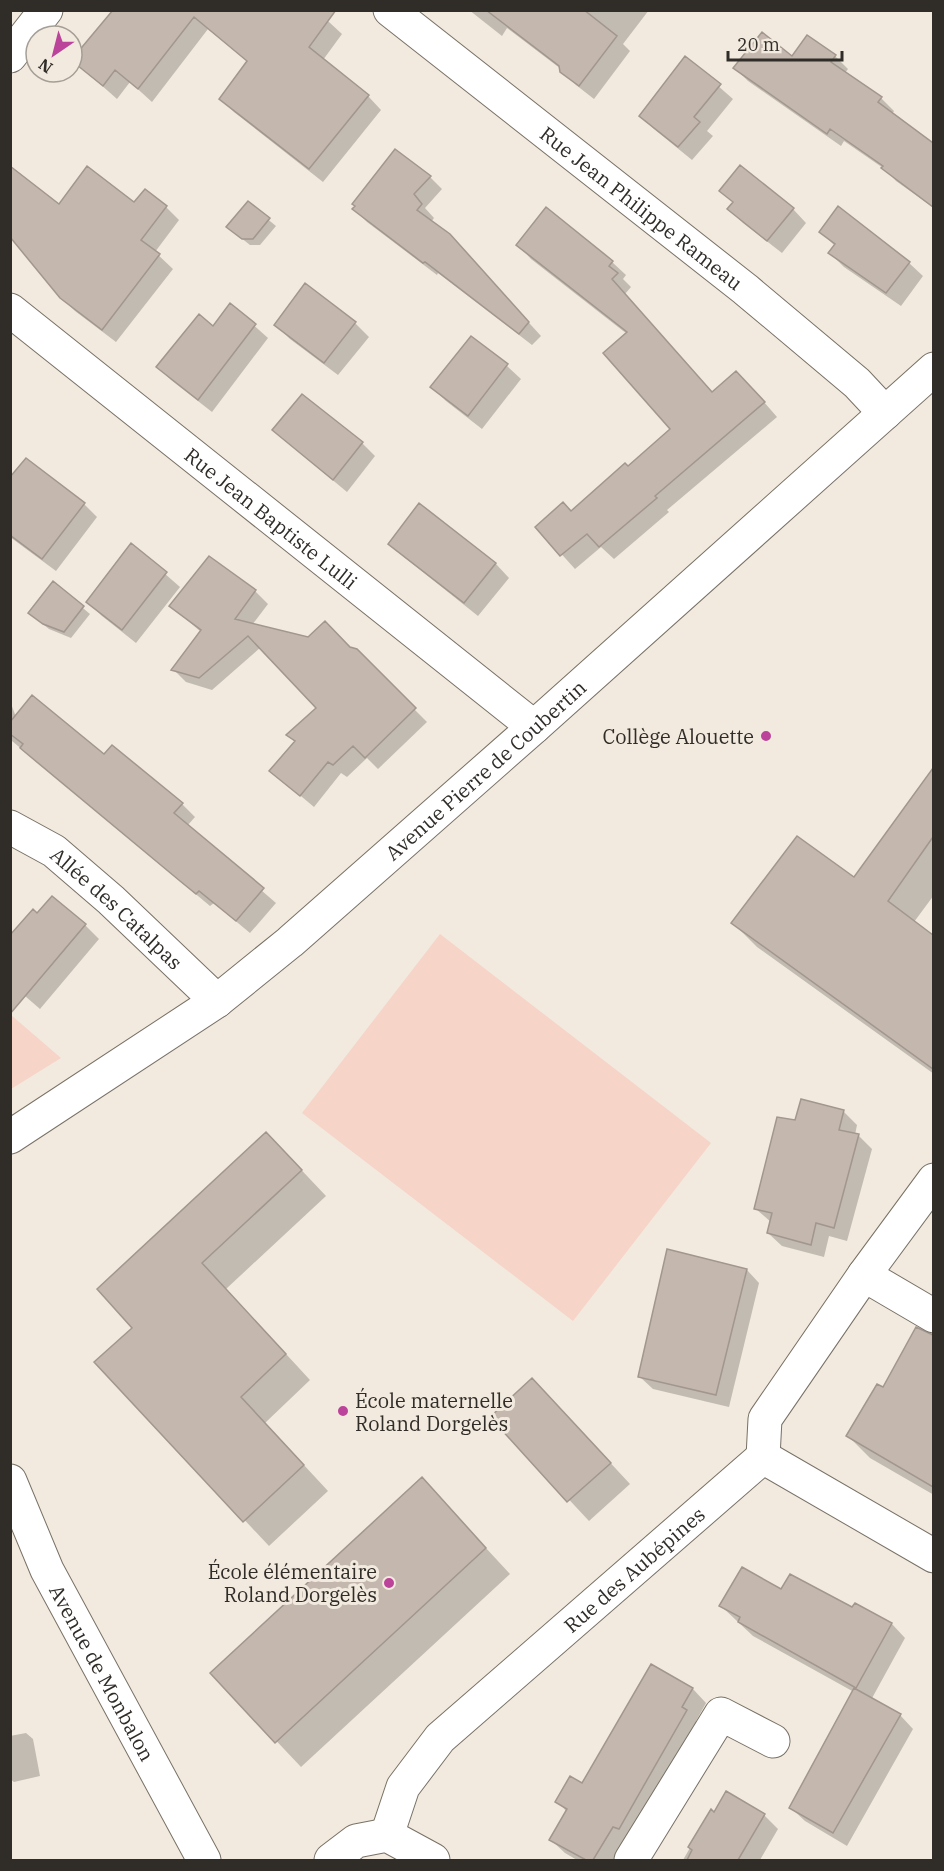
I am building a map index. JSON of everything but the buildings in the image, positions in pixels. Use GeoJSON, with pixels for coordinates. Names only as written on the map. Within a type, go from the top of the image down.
{"type":"FeatureCollection","features":[{"type":"Feature","properties":{"kind":"street"},"geometry":{"type":"LineString","coordinates":[[10,56],[46,10]]}},
{"type":"Feature","properties":{"kind":"street","name":"Rue Jean Philippe Rameau"},"geometry":{"type":"LineString","coordinates":[[390,10],[745,289],[857,383],[885,413]]}},
{"type":"Feature","properties":{"kind":"street","name":"Rue Jean Baptiste Lulli"},"geometry":{"type":"LineString","coordinates":[[10,310],[534,727]]}},
{"type":"Feature","properties":{"kind":"street","name":"Avenue Pierre de Coubertin"},"geometry":{"type":"LineString","coordinates":[[10,1137],[217,1000],[291,942],[933,369]]}},
{"type":"Feature","properties":{"kind":"street","name":"Allée des Catalpas"},"geometry":{"type":"LineString","coordinates":[[10,827],[54,851],[111,900],[217,1000]]}},
{"type":"Feature","properties":{"kind":"street"},"geometry":{"type":"LineString","coordinates":[[933,1180],[864,1275],[765,1419],[763,1457],[933,1556]]}},
{"type":"Feature","properties":{"kind":"street"},"geometry":{"type":"LineString","coordinates":[[864,1275],[933,1316]]}},
{"type":"Feature","properties":{"kind":"street","name":"Rue des Aubépines"},"geometry":{"type":"LineString","coordinates":[[387,1835],[403,1787],[440,1738],[763,1457]]}},
{"type":"Feature","properties":{"kind":"street","name":"Avenue de Monbalon"},"geometry":{"type":"LineString","coordinates":[[10,1481],[47,1570],[204,1860]]}},
{"type":"Feature","properties":{"kind":"street"},"geometry":{"type":"LineString","coordinates":[[631,1860],[721,1714],[773,1741]]}},
{"type":"Feature","properties":{"kind":"street"},"geometry":{"type":"LineString","coordinates":[[331,1860],[356,1841],[387,1835],[433,1860]]}},
{"type":"Feature","properties":{"kind":"shaded area"},"geometry":{"type":"Polygon","coordinates":[[[440,934],[711,1143],[573,1321],[302,1113],[440,934]]]}},
{"type":"Feature","properties":{"kind":"shaded area"},"geometry":{"type":"Polygon","coordinates":[[[11,1015],[61,1058],[11,1089],[11,1015]]]}},
{"type":"Feature","properties":{"kind":"place","name":"Collège Alouette"},"geometry":{"type":"Point","coordinates":[766,736]}},
{"type":"Feature","properties":{"kind":"place","name":"École maternelle Roland Dorgelès"},"geometry":{"type":"Point","coordinates":[343,1411]}},
{"type":"Feature","properties":{"kind":"place","name":"École élémentaire Roland Dorgelès"},"geometry":{"type":"Point","coordinates":[389,1583]}}]}
